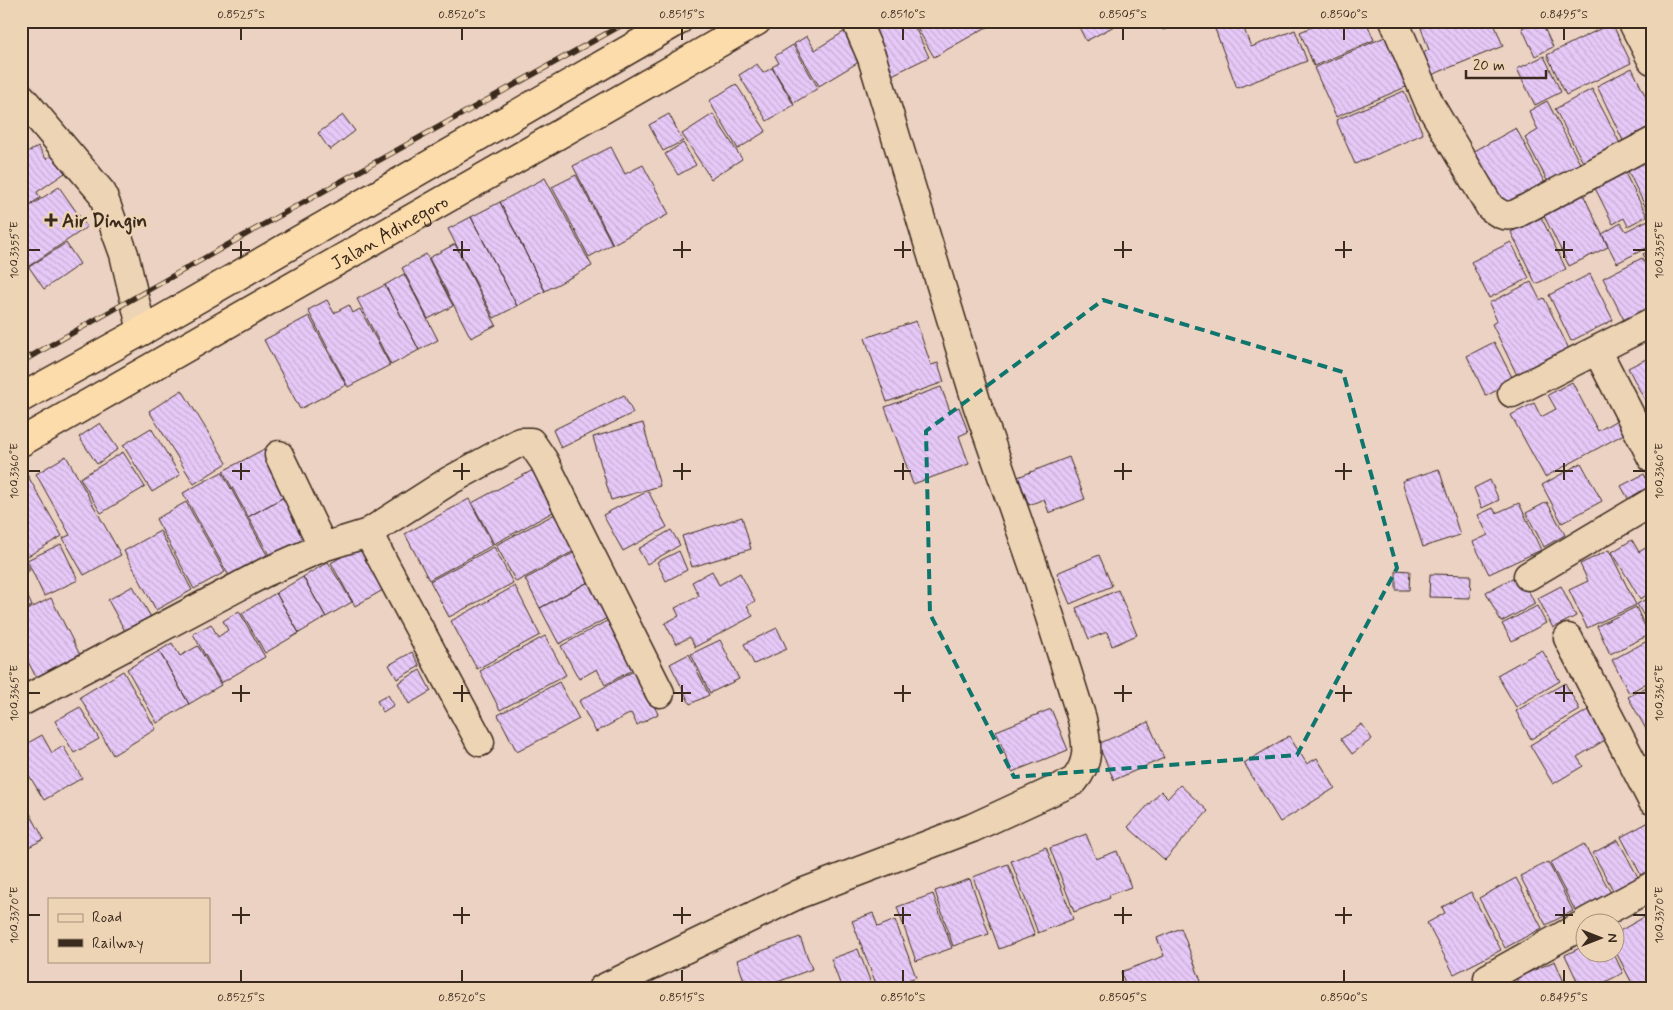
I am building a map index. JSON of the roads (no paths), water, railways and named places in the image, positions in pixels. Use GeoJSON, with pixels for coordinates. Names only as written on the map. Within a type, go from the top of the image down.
{"type":"FeatureCollection","features":[{"type":"Feature","properties":{"kind":"highway","name":"Jalan Adinegoro"},"geometry":{"type":"LineString","coordinates":[[21,398],[142,331],[678,21]]}},
{"type":"Feature","properties":{"kind":"highway","name":"Jalan Adinegoro"},"geometry":{"type":"LineString","coordinates":[[21,442],[756,21]]}},
{"type":"Feature","properties":{"kind":"street"},"geometry":{"type":"LineString","coordinates":[[602,989],[798,894],[972,828],[1074,781],[1082,771],[1086,759],[1086,741],[1082,719],[1039,582],[977,404],[872,58],[856,21]]}},
{"type":"Feature","properties":{"kind":"street"},"geometry":{"type":"LineString","coordinates":[[1394,21],[1430,105],[1490,207],[1502,216],[1516,214],[1652,142]]}},
{"type":"Feature","properties":{"kind":"street"},"geometry":{"type":"LineString","coordinates":[[1632,21],[1652,60]]}},
{"type":"Feature","properties":{"kind":"street"},"geometry":{"type":"LineString","coordinates":[[21,97],[102,193],[124,254],[142,331]]}},
{"type":"Feature","properties":{"kind":"street"},"geometry":{"type":"LineString","coordinates":[[1512,393],[1652,322]]}},
{"type":"Feature","properties":{"kind":"street"},"geometry":{"type":"LineString","coordinates":[[1597,350],[1652,458]]}},
{"type":"Feature","properties":{"kind":"street"},"geometry":{"type":"LineString","coordinates":[[21,702],[264,573],[323,547],[368,533],[465,472],[520,442],[531,442],[544,461],[660,693]]}},
{"type":"Feature","properties":{"kind":"street"},"geometry":{"type":"LineString","coordinates":[[279,455],[323,547]]}},
{"type":"Feature","properties":{"kind":"street"},"geometry":{"type":"LineString","coordinates":[[1528,576],[1652,502]]}},
{"type":"Feature","properties":{"kind":"street"},"geometry":{"type":"LineString","coordinates":[[368,533],[480,742]]}},
{"type":"Feature","properties":{"kind":"street"},"geometry":{"type":"LineString","coordinates":[[1568,638],[1652,800]]}},
{"type":"Feature","properties":{"kind":"street"},"geometry":{"type":"LineString","coordinates":[[1606,912],[1652,886]]}},
{"type":"Feature","properties":{"kind":"street"},"geometry":{"type":"LineString","coordinates":[[1488,978],[1576,929]]}},
{"type":"Feature","properties":{"kind":"railway"},"geometry":{"type":"LineString","coordinates":[[21,362],[629,21]]}},
{"type":"Feature","properties":{"kind":"place","name":"Air Dingin"},"geometry":{"type":"Point","coordinates":[51,220]}}]}
